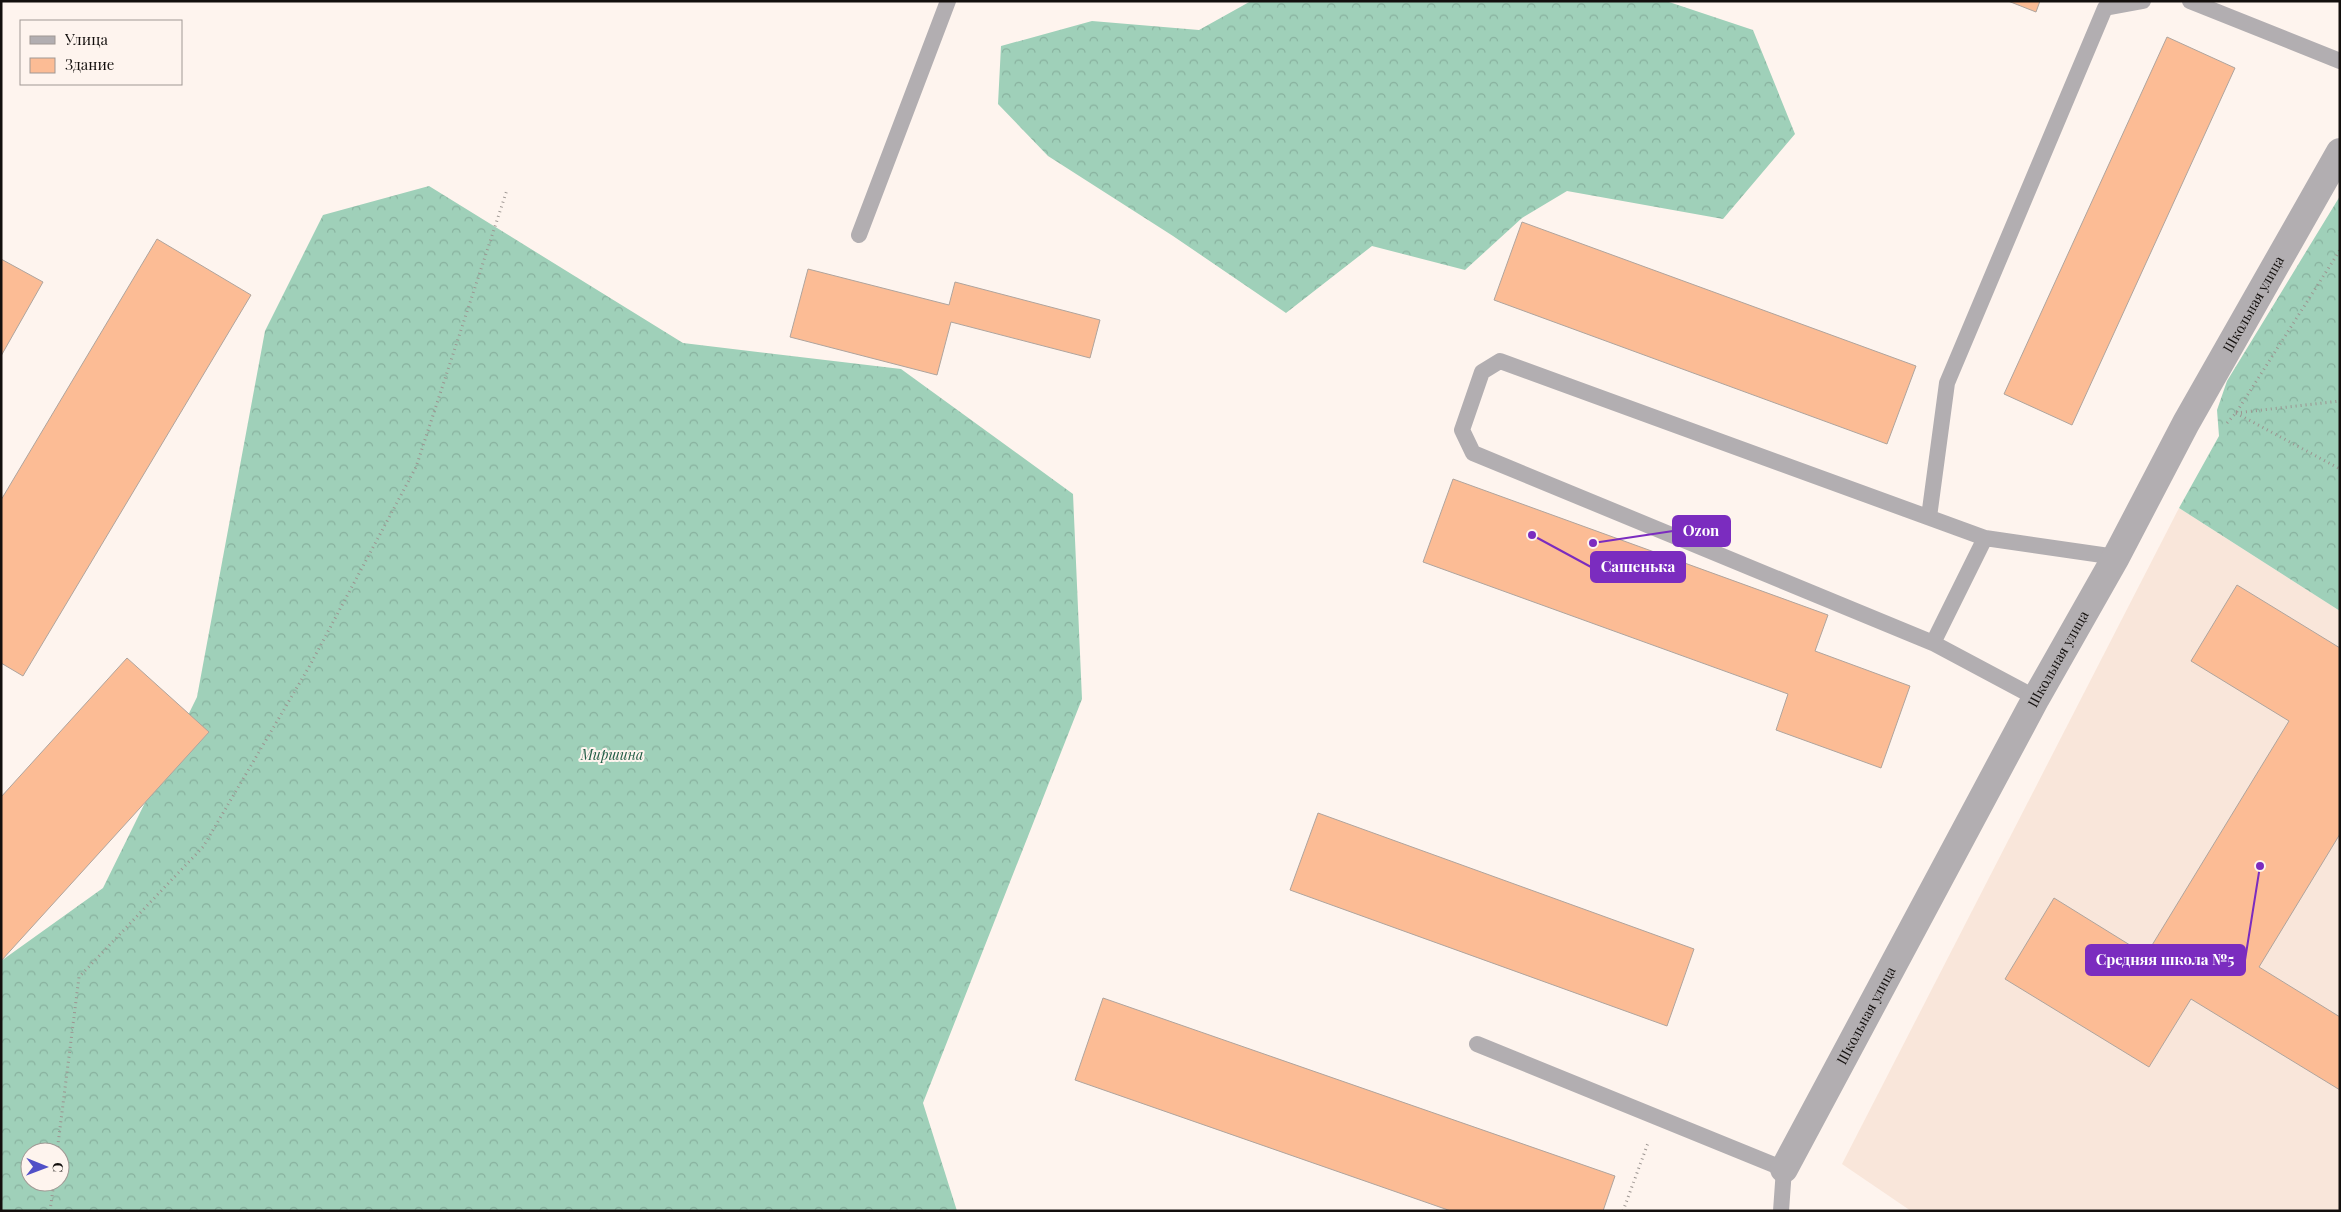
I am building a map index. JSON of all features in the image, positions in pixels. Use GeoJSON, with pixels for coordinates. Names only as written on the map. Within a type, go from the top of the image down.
{"type":"FeatureCollection","features":[{"type":"Feature","properties":{"kind":"street","name":"Школьная улица"},"geometry":{"type":"LineString","coordinates":[[1784,1169],[2036,698],[2116,557],[2186,423],[2340,152]]}},
{"type":"Feature","properties":{"kind":"lane"},"geometry":{"type":"LineString","coordinates":[[859,235],[948,1]]}},
{"type":"Feature","properties":{"kind":"lane"},"geometry":{"type":"LineString","coordinates":[[1929,517],[1947,383],[2105,8],[2143,1]]}},
{"type":"Feature","properties":{"kind":"lane"},"geometry":{"type":"LineString","coordinates":[[2190,1],[2340,61]]}},
{"type":"Feature","properties":{"kind":"lane"},"geometry":{"type":"LineString","coordinates":[[2036,698],[1934,643],[1473,453],[1462,430],[1482,372],[1500,361],[1985,538],[2116,557]]}},
{"type":"Feature","properties":{"kind":"lane"},"geometry":{"type":"LineString","coordinates":[[1934,643],[1985,538]]}},
{"type":"Feature","properties":{"kind":"lane"},"geometry":{"type":"LineString","coordinates":[[1477,1044],[1784,1169],[1782,1211]]}},
{"type":"Feature","properties":{"kind":"path"},"geometry":{"type":"LineString","coordinates":[[58,1142],[79,977],[204,847],[309,667],[416,467],[507,190]]}},
{"type":"Feature","properties":{"kind":"path"},"geometry":{"type":"LineString","coordinates":[[2186,423],[2236,413],[2340,401]]}},
{"type":"Feature","properties":{"kind":"path"},"geometry":{"type":"LineString","coordinates":[[2236,413],[2340,469]]}},
{"type":"Feature","properties":{"kind":"path"},"geometry":{"type":"LineString","coordinates":[[1623,1211],[1658,1117]]}},
{"type":"Feature","properties":{"kind":"path"},"geometry":{"type":"LineString","coordinates":[[50,1211],[53,1192]]}},
{"type":"Feature","properties":{"kind":"shaded area"},"geometry":{"type":"Polygon","coordinates":[[[2179,508],[2340,611],[2340,1211],[1911,1211],[1842,1164],[2179,508]]]}},
{"type":"Feature","properties":{"kind":"green space"},"geometry":{"type":"Polygon","coordinates":[[[1251,1],[1666,1],[1753,30],[1795,134],[1723,219],[1567,191],[1522,218],[1465,270],[1372,246],[1286,313],[1173,236],[1048,156],[998,104],[1001,46],[1092,21],[1199,30],[1251,1]]]}},
{"type":"Feature","properties":{"kind":"green space","name":"Миршина"},"geometry":{"type":"Polygon","coordinates":[[[429,186],[683,343],[901,369],[1073,494],[1082,699],[923,1103],[957,1211],[1,1211],[1,961],[103,888],[197,697],[265,331],[323,215],[429,186]]]}},
{"type":"Feature","properties":{"kind":"green space"},"geometry":{"type":"Polygon","coordinates":[[[2340,196],[2340,611],[2179,508],[2219,436],[2217,410],[2227,381],[2340,196]]]}},
{"type":"Feature","properties":{"kind":"building"},"geometry":{"type":"Polygon","coordinates":[[[2008,1],[2040,1],[2036,12],[2008,1]]]}},
{"type":"Feature","properties":{"kind":"building"},"geometry":{"type":"Polygon","coordinates":[[[2167,37],[2235,68],[2072,425],[2004,394],[2167,37]]]}},
{"type":"Feature","properties":{"kind":"building"},"geometry":{"type":"Polygon","coordinates":[[[1522,222],[1916,366],[1887,444],[1494,300],[1522,222]]]}},
{"type":"Feature","properties":{"kind":"building"},"geometry":{"type":"Polygon","coordinates":[[[157,239],[251,295],[23,676],[1,663],[1,500],[157,239]]]}},
{"type":"Feature","properties":{"kind":"building"},"geometry":{"type":"Polygon","coordinates":[[[1,259],[43,282],[1,356],[1,259]]]}},
{"type":"Feature","properties":{"kind":"building"},"geometry":{"type":"Polygon","coordinates":[[[808,269],[949,305],[955,282],[1100,320],[1090,358],[951,322],[937,375],[790,337],[808,269]]]}},
{"type":"Feature","properties":{"kind":"building"},"geometry":{"type":"Polygon","coordinates":[[[1453,479],[1828,615],[1815,651],[1910,686],[1881,768],[1776,730],[1788,694],[1423,562],[1453,479]]]}},
{"type":"Feature","properties":{"kind":"building"},"geometry":{"type":"Polygon","coordinates":[[[2237,585],[2340,648],[2340,834],[2259,967],[2340,1017],[2340,1090],[2191,999],[2149,1067],[2005,979],[2054,898],[2146,955],[2289,721],[2191,661],[2237,585]]]}},
{"type":"Feature","properties":{"kind":"building"},"geometry":{"type":"Polygon","coordinates":[[[127,658],[209,732],[1,961],[1,797],[127,658]]]}},
{"type":"Feature","properties":{"kind":"building"},"geometry":{"type":"Polygon","coordinates":[[[1318,813],[1694,949],[1667,1026],[1290,890],[1318,813]]]}},
{"type":"Feature","properties":{"kind":"building"},"geometry":{"type":"Polygon","coordinates":[[[1103,998],[1615,1176],[1603,1211],[1451,1211],[1075,1080],[1103,998]]]}},
{"type":"Feature","properties":{"kind":"place","name":"Сашенька"},"geometry":{"type":"Point","coordinates":[1532,535]}},
{"type":"Feature","properties":{"kind":"place","name":"Ozon"},"geometry":{"type":"Point","coordinates":[1593,543]}},
{"type":"Feature","properties":{"kind":"place","name":"Средняя школа №5"},"geometry":{"type":"Point","coordinates":[2260,866]}}]}
